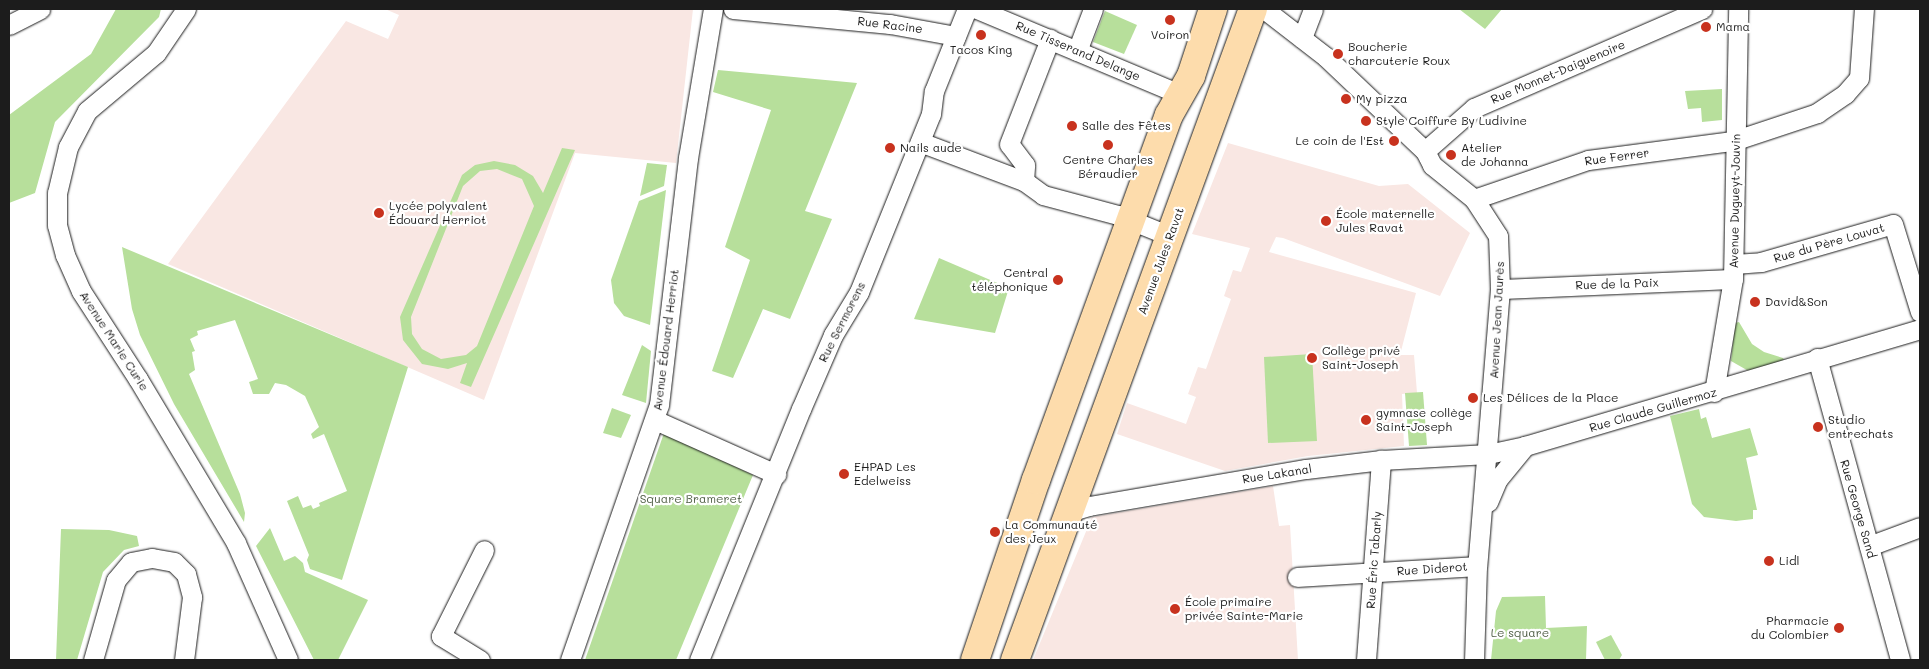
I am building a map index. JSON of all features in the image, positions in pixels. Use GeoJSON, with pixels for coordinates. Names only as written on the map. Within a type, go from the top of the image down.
{"type":"FeatureCollection","features":[{"type":"Feature","properties":{"kind":"main road"},"geometry":{"type":"LineString","coordinates":[[975,660],[1036,480],[1179,94],[1191,76],[1213,9]]}},
{"type":"Feature","properties":{"kind":"main road","name":"Avenue Jules Ravat"},"geometry":{"type":"LineString","coordinates":[[1015,660],[1170,236],[1245,17]]}},
{"type":"Feature","properties":{"kind":"main road"},"geometry":{"type":"LineString","coordinates":[[1027,510],[1066,522]]}},
{"type":"Feature","properties":{"kind":"street"},"geometry":{"type":"LineString","coordinates":[[9,25],[40,9]]}},
{"type":"Feature","properties":{"kind":"street","name":"Avenue Marie Curie"},"geometry":{"type":"LineString","coordinates":[[186,9],[156,54],[87,110],[68,147],[57,193],[57,225],[65,255],[80,291],[138,379],[236,542],[288,660]]}},
{"type":"Feature","properties":{"kind":"street","name":"Avenue Édouard Herriot"},"geometry":{"type":"LineString","coordinates":[[570,660],[655,420],[688,158],[713,9]]}},
{"type":"Feature","properties":{"kind":"street","name":"Rue Racine"},"geometry":{"type":"LineString","coordinates":[[733,9],[890,24],[956,36]]}},
{"type":"Feature","properties":{"kind":"street","name":"Rue Sermorens"},"geometry":{"type":"LineString","coordinates":[[699,660],[833,335],[859,292],[931,114],[934,90],[968,9]]}},
{"type":"Feature","properties":{"kind":"street","name":"Rue Tisserand Delange"},"geometry":{"type":"LineString","coordinates":[[977,9],[1179,94]]}},
{"type":"Feature","properties":{"kind":"street"},"geometry":{"type":"LineString","coordinates":[[1077,51],[1093,9]]}},
{"type":"Feature","properties":{"kind":"street","name":"Avenue Jean Jaurès"},"geometry":{"type":"LineString","coordinates":[[1264,9],[1326,57],[1425,151],[1432,165],[1474,199],[1498,236],[1500,289],[1488,454],[1477,566],[1474,660]]}},
{"type":"Feature","properties":{"kind":"street"},"geometry":{"type":"LineString","coordinates":[[1302,38],[1313,9]]}},
{"type":"Feature","properties":{"kind":"street","name":"Rue Monnet-Daiguenoire"},"geometry":{"type":"LineString","coordinates":[[1425,151],[1474,108],[1669,16],[1702,9]]}},
{"type":"Feature","properties":{"kind":"street","name":"Avenue Dugueyt-Jouvin"},"geometry":{"type":"LineString","coordinates":[[1714,392],[1734,271],[1738,9]]}},
{"type":"Feature","properties":{"kind":"street","name":"Rue Ferrer"},"geometry":{"type":"LineString","coordinates":[[1474,199],[1588,160],[1736,139],[1806,118],[1845,94],[1859,78],[1862,68],[1864,9]]}},
{"type":"Feature","properties":{"kind":"street"},"geometry":{"type":"LineString","coordinates":[[1024,181],[1025,165],[1009,144],[1050,39]]}},
{"type":"Feature","properties":{"kind":"street"},"geometry":{"type":"LineString","coordinates":[[920,142],[1024,181],[1043,195],[1132,220],[1170,236]]}},
{"type":"Feature","properties":{"kind":"street","name":"Rue du Père Louvat"},"geometry":{"type":"LineString","coordinates":[[1734,271],[1893,224],[1920,312]]}},
{"type":"Feature","properties":{"kind":"street","name":"Rue de la Paix"},"geometry":{"type":"LineString","coordinates":[[1500,289],[1734,271]]}},
{"type":"Feature","properties":{"kind":"street","name":"Rue Claude Guillermoz"},"geometry":{"type":"LineString","coordinates":[[1488,454],[1525,446],[1798,368],[1816,358],[1920,329]]}},
{"type":"Feature","properties":{"kind":"street","name":"Rue George Sand"},"geometry":{"type":"LineString","coordinates":[[1816,358],[1900,660]]}},
{"type":"Feature","properties":{"kind":"street"},"geometry":{"type":"LineString","coordinates":[[655,420],[776,474]]}},
{"type":"Feature","properties":{"kind":"street","name":"Avenue Jean Jaurès"},"geometry":{"type":"LineString","coordinates":[[1481,522],[1498,479],[1525,446]]}},
{"type":"Feature","properties":{"kind":"street","name":"Rue Lakanal"},"geometry":{"type":"LineString","coordinates":[[1066,522],[1090,506],[1198,486],[1381,460],[1488,454]]}},
{"type":"Feature","properties":{"kind":"street","name":"Rue Éric Tabarly"},"geometry":{"type":"LineString","coordinates":[[1366,660],[1381,460]]}},
{"type":"Feature","properties":{"kind":"street"},"geometry":{"type":"LineString","coordinates":[[1869,546],[1920,527]]}},
{"type":"Feature","properties":{"kind":"street"},"geometry":{"type":"LineString","coordinates":[[480,660],[441,636],[484,550]]}},
{"type":"Feature","properties":{"kind":"street"},"geometry":{"type":"LineString","coordinates":[[93,660],[116,580],[131,562],[152,558],[174,562],[186,574],[192,597],[184,660]]}},
{"type":"Feature","properties":{"kind":"street","name":"Rue Diderot"},"geometry":{"type":"LineString","coordinates":[[1297,577],[1477,566]]}},
{"type":"Feature","properties":{"kind":"shaded area","name":"Lycée polyvalent Édouard Herriot"},"geometry":{"type":"Polygon","coordinates":[[[385,9],[693,9],[676,163],[575,153],[484,400],[168,264],[346,21],[388,39],[399,15],[385,9]]]}},
{"type":"Feature","properties":{"kind":"shaded area","name":"Collège privé Saint-Joseph"},"geometry":{"type":"Polygon","coordinates":[[[1228,143],[1379,186],[1408,184],[1470,233],[1440,296],[1283,238],[1276,237],[1269,252],[1416,293],[1400,355],[1414,355],[1417,393],[1402,394],[1404,446],[1308,456],[1225,471],[1117,434],[1127,403],[1186,424],[1196,397],[1188,394],[1198,367],[1206,369],[1231,299],[1224,296],[1233,270],[1241,272],[1250,248],[1192,234],[1228,143]]]}},
{"type":"Feature","properties":{"kind":"shaded area","name":"École primaire privée Sainte-Marie"},"geometry":{"type":"Polygon","coordinates":[[[1273,486],[1279,526],[1290,525],[1298,660],[1033,660],[1092,517],[1273,486]]]}},
{"type":"Feature","properties":{"kind":"green space"},"geometry":{"type":"Polygon","coordinates":[[[116,9],[161,9],[159,17],[55,122],[35,193],[9,203],[9,115],[91,54],[116,9]]]}},
{"type":"Feature","properties":{"kind":"green space"},"geometry":{"type":"Polygon","coordinates":[[[1459,9],[1502,9],[1485,29],[1459,9]]]}},
{"type":"Feature","properties":{"kind":"green space"},"geometry":{"type":"Polygon","coordinates":[[[1105,11],[1137,25],[1124,54],[1093,42],[1105,11]]]}},
{"type":"Feature","properties":{"kind":"green space"},"geometry":{"type":"Polygon","coordinates":[[[718,70],[857,83],[805,211],[832,219],[790,319],[763,309],[733,378],[712,371],[750,260],[725,247],[771,110],[713,92],[718,70]]]}},
{"type":"Feature","properties":{"kind":"green space"},"geometry":{"type":"Polygon","coordinates":[[[1722,89],[1722,120],[1702,122],[1701,108],[1688,109],[1685,91],[1722,89]]]}},
{"type":"Feature","properties":{"kind":"green space"},"geometry":{"type":"Polygon","coordinates":[[[562,148],[575,150],[471,387],[460,383],[467,363],[448,369],[422,364],[403,340],[400,317],[462,175],[475,165],[494,161],[515,165],[533,176],[543,193],[562,148]],[[497,169],[480,171],[463,186],[411,317],[412,334],[422,349],[441,359],[466,355],[477,346],[534,206],[522,179],[497,169]]]}},
{"type":"Feature","properties":{"kind":"green space"},"geometry":{"type":"Polygon","coordinates":[[[647,163],[667,165],[664,186],[640,196],[647,163]]]}},
{"type":"Feature","properties":{"kind":"green space"},"geometry":{"type":"Polygon","coordinates":[[[666,190],[650,325],[624,316],[614,303],[611,280],[639,201],[666,190]]]}},
{"type":"Feature","properties":{"kind":"green space"},"geometry":{"type":"Polygon","coordinates":[[[122,247],[408,367],[342,580],[310,569],[307,560],[309,555],[287,501],[298,496],[303,508],[311,505],[313,509],[320,506],[319,503],[347,491],[324,434],[313,439],[311,434],[319,427],[305,396],[286,385],[275,383],[269,394],[253,394],[249,382],[258,379],[235,320],[197,331],[198,335],[190,339],[195,351],[192,352],[195,370],[189,374],[240,494],[245,513],[244,522],[174,404],[140,335],[132,309],[122,247]]]}},
{"type":"Feature","properties":{"kind":"green space"},"geometry":{"type":"Polygon","coordinates":[[[939,258],[1009,288],[995,333],[914,319],[939,258]]]}},
{"type":"Feature","properties":{"kind":"green space"},"geometry":{"type":"Polygon","coordinates":[[[1739,322],[1752,344],[1764,352],[1783,358],[1785,362],[1752,373],[1731,361],[1735,323],[1739,322]]]}},
{"type":"Feature","properties":{"kind":"green space"},"geometry":{"type":"Polygon","coordinates":[[[642,345],[651,351],[646,403],[622,395],[642,345]]]}},
{"type":"Feature","properties":{"kind":"green space"},"geometry":{"type":"Polygon","coordinates":[[[1312,354],[1317,441],[1268,443],[1264,357],[1312,354]]]}},
{"type":"Feature","properties":{"kind":"green space"},"geometry":{"type":"Polygon","coordinates":[[[1423,392],[1427,445],[1409,446],[1405,393],[1423,392]]]}},
{"type":"Feature","properties":{"kind":"green space"},"geometry":{"type":"Polygon","coordinates":[[[612,408],[631,415],[621,438],[603,433],[612,408]]]}},
{"type":"Feature","properties":{"kind":"green space"},"geometry":{"type":"Polygon","coordinates":[[[1699,409],[1701,419],[1706,417],[1712,438],[1750,428],[1758,455],[1746,458],[1757,510],[1753,510],[1753,519],[1736,521],[1704,517],[1692,504],[1670,416],[1699,409]]]}},
{"type":"Feature","properties":{"kind":"green space","name":"Square Brameret"},"geometry":{"type":"Polygon","coordinates":[[[664,433],[753,475],[676,660],[585,660],[664,433]]]}},
{"type":"Feature","properties":{"kind":"green space"},"geometry":{"type":"Polygon","coordinates":[[[270,528],[284,561],[295,556],[303,563],[305,572],[368,600],[338,660],[314,660],[256,546],[270,528]]]}},
{"type":"Feature","properties":{"kind":"green space"},"geometry":{"type":"Polygon","coordinates":[[[61,529],[109,530],[137,536],[139,546],[124,550],[103,572],[77,660],[56,660],[61,529]]]}},
{"type":"Feature","properties":{"kind":"green space","name":"Le square"},"geometry":{"type":"Polygon","coordinates":[[[1545,596],[1546,628],[1587,626],[1586,660],[1491,660],[1496,611],[1502,597],[1545,596]]]}},
{"type":"Feature","properties":{"kind":"green space"},"geometry":{"type":"Polygon","coordinates":[[[1611,635],[1622,655],[1619,660],[1605,660],[1596,642],[1611,635]]]}},
{"type":"Feature","properties":{"kind":"place","name":"Voiron"},"geometry":{"type":"Point","coordinates":[1170,20]}},
{"type":"Feature","properties":{"kind":"place","name":"Mama"},"geometry":{"type":"Point","coordinates":[1706,27]}},
{"type":"Feature","properties":{"kind":"place","name":"Tacos King"},"geometry":{"type":"Point","coordinates":[981,35]}},
{"type":"Feature","properties":{"kind":"place","name":"Boucherie charcuterie Roux"},"geometry":{"type":"Point","coordinates":[1338,54]}},
{"type":"Feature","properties":{"kind":"place","name":"My pizza"},"geometry":{"type":"Point","coordinates":[1346,99]}},
{"type":"Feature","properties":{"kind":"place","name":"Style Coiffure By Ludivine"},"geometry":{"type":"Point","coordinates":[1366,121]}},
{"type":"Feature","properties":{"kind":"place","name":"Salle des Fêtes"},"geometry":{"type":"Point","coordinates":[1072,126]}},
{"type":"Feature","properties":{"kind":"place","name":"Le coin de l'Est"},"geometry":{"type":"Point","coordinates":[1394,141]}},
{"type":"Feature","properties":{"kind":"place","name":"Centre Charles Béraudier"},"geometry":{"type":"Point","coordinates":[1108,145]}},
{"type":"Feature","properties":{"kind":"place","name":"Nails aude"},"geometry":{"type":"Point","coordinates":[890,148]}},
{"type":"Feature","properties":{"kind":"place","name":"Atelier de Johanna"},"geometry":{"type":"Point","coordinates":[1451,155]}},
{"type":"Feature","properties":{"kind":"place","name":"Lycée polyvalent Édouard Herriot"},"geometry":{"type":"Point","coordinates":[379,213]}},
{"type":"Feature","properties":{"kind":"place","name":"École maternelle Jules Ravat"},"geometry":{"type":"Point","coordinates":[1326,221]}},
{"type":"Feature","properties":{"kind":"place","name":"Central téléphonique"},"geometry":{"type":"Point","coordinates":[1058,280]}},
{"type":"Feature","properties":{"kind":"place","name":"David&Son"},"geometry":{"type":"Point","coordinates":[1755,302]}},
{"type":"Feature","properties":{"kind":"place","name":"Collège privé Saint-Joseph"},"geometry":{"type":"Point","coordinates":[1312,358]}},
{"type":"Feature","properties":{"kind":"place","name":"Les Délices de la Place"},"geometry":{"type":"Point","coordinates":[1473,398]}},
{"type":"Feature","properties":{"kind":"place","name":"gymnase collège Saint-Joseph"},"geometry":{"type":"Point","coordinates":[1366,420]}},
{"type":"Feature","properties":{"kind":"place","name":"Studio entrechats"},"geometry":{"type":"Point","coordinates":[1818,427]}},
{"type":"Feature","properties":{"kind":"place","name":"EHPAD Les Edelweiss"},"geometry":{"type":"Point","coordinates":[844,474]}},
{"type":"Feature","properties":{"kind":"place","name":"La Communauté des Jeux"},"geometry":{"type":"Point","coordinates":[995,532]}},
{"type":"Feature","properties":{"kind":"place","name":"Lidl"},"geometry":{"type":"Point","coordinates":[1769,561]}},
{"type":"Feature","properties":{"kind":"place","name":"École primaire privée Sainte-Marie"},"geometry":{"type":"Point","coordinates":[1175,609]}},
{"type":"Feature","properties":{"kind":"place","name":"Pharmacie du Colombier"},"geometry":{"type":"Point","coordinates":[1839,628]}}]}
